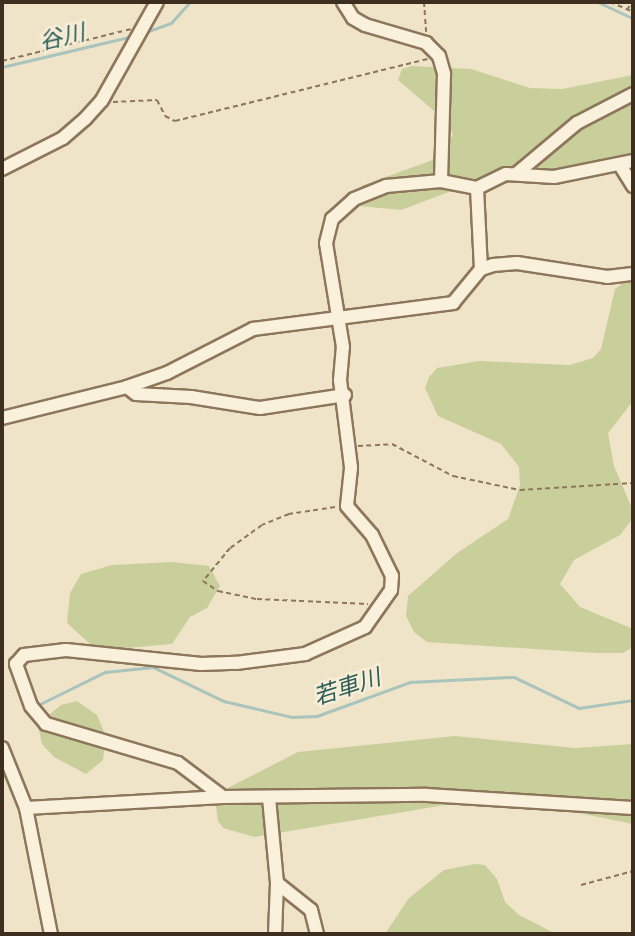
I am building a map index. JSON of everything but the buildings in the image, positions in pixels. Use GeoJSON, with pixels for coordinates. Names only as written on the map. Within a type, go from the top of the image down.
{"type":"FeatureCollection","features":[{"type":"Feature","properties":{"kind":"street"},"geometry":{"type":"LineString","coordinates":[[2,169],[63,138],[102,100],[157,2]]}},
{"type":"Feature","properties":{"kind":"street"},"geometry":{"type":"LineString","coordinates":[[343,2],[353,18],[365,25],[426,43],[439,56],[444,74],[441,181]]}},
{"type":"Feature","properties":{"kind":"street"},"geometry":{"type":"LineString","coordinates":[[223,797],[178,763],[46,724],[31,706],[16,664],[24,655],[41,650],[201,664],[305,654],[352,636],[383,605],[391,590],[385,556],[347,506],[349,450],[345,395],[340,380],[339,315],[326,243],[340,208],[386,186],[441,181],[477,188],[516,174],[577,123],[633,94]]}},
{"type":"Feature","properties":{"kind":"street"},"geometry":{"type":"LineString","coordinates":[[516,174],[554,177],[633,161]]}},
{"type":"Feature","properties":{"kind":"street"},"geometry":{"type":"LineString","coordinates":[[620,165],[633,186]]}},
{"type":"Feature","properties":{"kind":"street"},"geometry":{"type":"LineString","coordinates":[[477,188],[481,269]]}},
{"type":"Feature","properties":{"kind":"street"},"geometry":{"type":"LineString","coordinates":[[2,418],[127,387],[167,373],[253,328],[339,315],[385,314],[453,303],[481,269],[517,263],[593,276],[633,274]]}},
{"type":"Feature","properties":{"kind":"street"},"geometry":{"type":"LineString","coordinates":[[127,387],[136,394],[191,397],[260,408],[345,395]]}},
{"type":"Feature","properties":{"kind":"street"},"geometry":{"type":"LineString","coordinates":[[2,748],[26,808],[51,934]]}},
{"type":"Feature","properties":{"kind":"street"},"geometry":{"type":"LineString","coordinates":[[26,808],[223,797],[427,795],[633,808]]}},
{"type":"Feature","properties":{"kind":"street"},"geometry":{"type":"LineString","coordinates":[[269,797],[277,883],[275,934]]}},
{"type":"Feature","properties":{"kind":"street"},"geometry":{"type":"LineString","coordinates":[[277,883],[311,910],[317,934]]}},
{"type":"Feature","properties":{"kind":"path"},"geometry":{"type":"LineString","coordinates":[[424,2],[426,43]]}},
{"type":"Feature","properties":{"kind":"path"},"geometry":{"type":"LineString","coordinates":[[610,2],[633,12]]}},
{"type":"Feature","properties":{"kind":"path"},"geometry":{"type":"LineString","coordinates":[[627,10],[632,2]]}},
{"type":"Feature","properties":{"kind":"path"},"geometry":{"type":"LineString","coordinates":[[2,61],[142,26]]}},
{"type":"Feature","properties":{"kind":"path"},"geometry":{"type":"LineString","coordinates":[[102,100],[132,104],[158,100],[165,116],[175,121],[439,56]]}},
{"type":"Feature","properties":{"kind":"path"},"geometry":{"type":"LineString","coordinates":[[349,450],[378,442],[392,444],[453,476],[520,490],[633,483]]}},
{"type":"Feature","properties":{"kind":"path"},"geometry":{"type":"LineString","coordinates":[[347,506],[289,514],[262,525],[230,548],[203,581],[218,592],[257,599],[383,605]]}},
{"type":"Feature","properties":{"kind":"path"},"geometry":{"type":"LineString","coordinates":[[582,885],[633,871]]}},
{"type":"Feature","properties":{"kind":"green space"},"geometry":{"type":"Polygon","coordinates":[[[411,66],[471,69],[530,88],[562,89],[633,75],[633,158],[524,182],[465,186],[401,210],[360,206],[361,186],[430,161],[446,150],[453,134],[448,123],[398,80],[402,69],[411,66]]]}},
{"type":"Feature","properties":{"kind":"green space"},"geometry":{"type":"Polygon","coordinates":[[[633,276],[633,401],[608,433],[614,466],[631,506],[631,521],[620,535],[574,560],[560,584],[580,607],[633,629],[633,647],[623,653],[596,653],[427,642],[414,632],[406,616],[408,596],[457,553],[508,519],[520,485],[519,467],[501,444],[438,416],[425,388],[429,377],[437,368],[479,361],[570,365],[593,358],[601,349],[615,289],[633,276]]]}},
{"type":"Feature","properties":{"kind":"green space"},"geometry":{"type":"Polygon","coordinates":[[[172,562],[209,566],[220,586],[207,608],[190,617],[172,644],[115,649],[90,644],[67,623],[70,593],[81,574],[112,565],[172,562]]]}},
{"type":"Feature","properties":{"kind":"green space"},"geometry":{"type":"Polygon","coordinates":[[[77,701],[97,715],[106,737],[103,760],[86,774],[54,757],[42,744],[39,730],[44,719],[61,705],[77,701]]]}},
{"type":"Feature","properties":{"kind":"green space"},"geometry":{"type":"Polygon","coordinates":[[[455,736],[575,748],[633,744],[633,824],[525,802],[469,801],[254,837],[223,828],[218,821],[216,806],[226,789],[298,752],[455,736]]]}},
{"type":"Feature","properties":{"kind":"green space"},"geometry":{"type":"Polygon","coordinates":[[[475,864],[485,865],[497,879],[505,902],[519,915],[556,934],[385,934],[409,898],[444,870],[475,864]]]}},
{"type":"Feature","properties":{"kind":"waterway","name":"谷川"},"geometry":{"type":"LineString","coordinates":[[146,32],[171,23],[190,2]]}},
{"type":"Feature","properties":{"kind":"waterway","name":"谷川"},"geometry":{"type":"LineString","coordinates":[[374,2],[395,2]]}},
{"type":"Feature","properties":{"kind":"waterway","name":"谷川"},"geometry":{"type":"LineString","coordinates":[[598,2],[633,18]]}},
{"type":"Feature","properties":{"kind":"waterway","name":"谷川"},"geometry":{"type":"LineString","coordinates":[[2,67],[129,37]]}},
{"type":"Feature","properties":{"kind":"waterway","name":"若車川"},"geometry":{"type":"LineString","coordinates":[[38,705],[105,672],[153,667],[224,701],[292,717],[317,716],[410,682],[514,677],[579,708],[633,700]]}}]}
